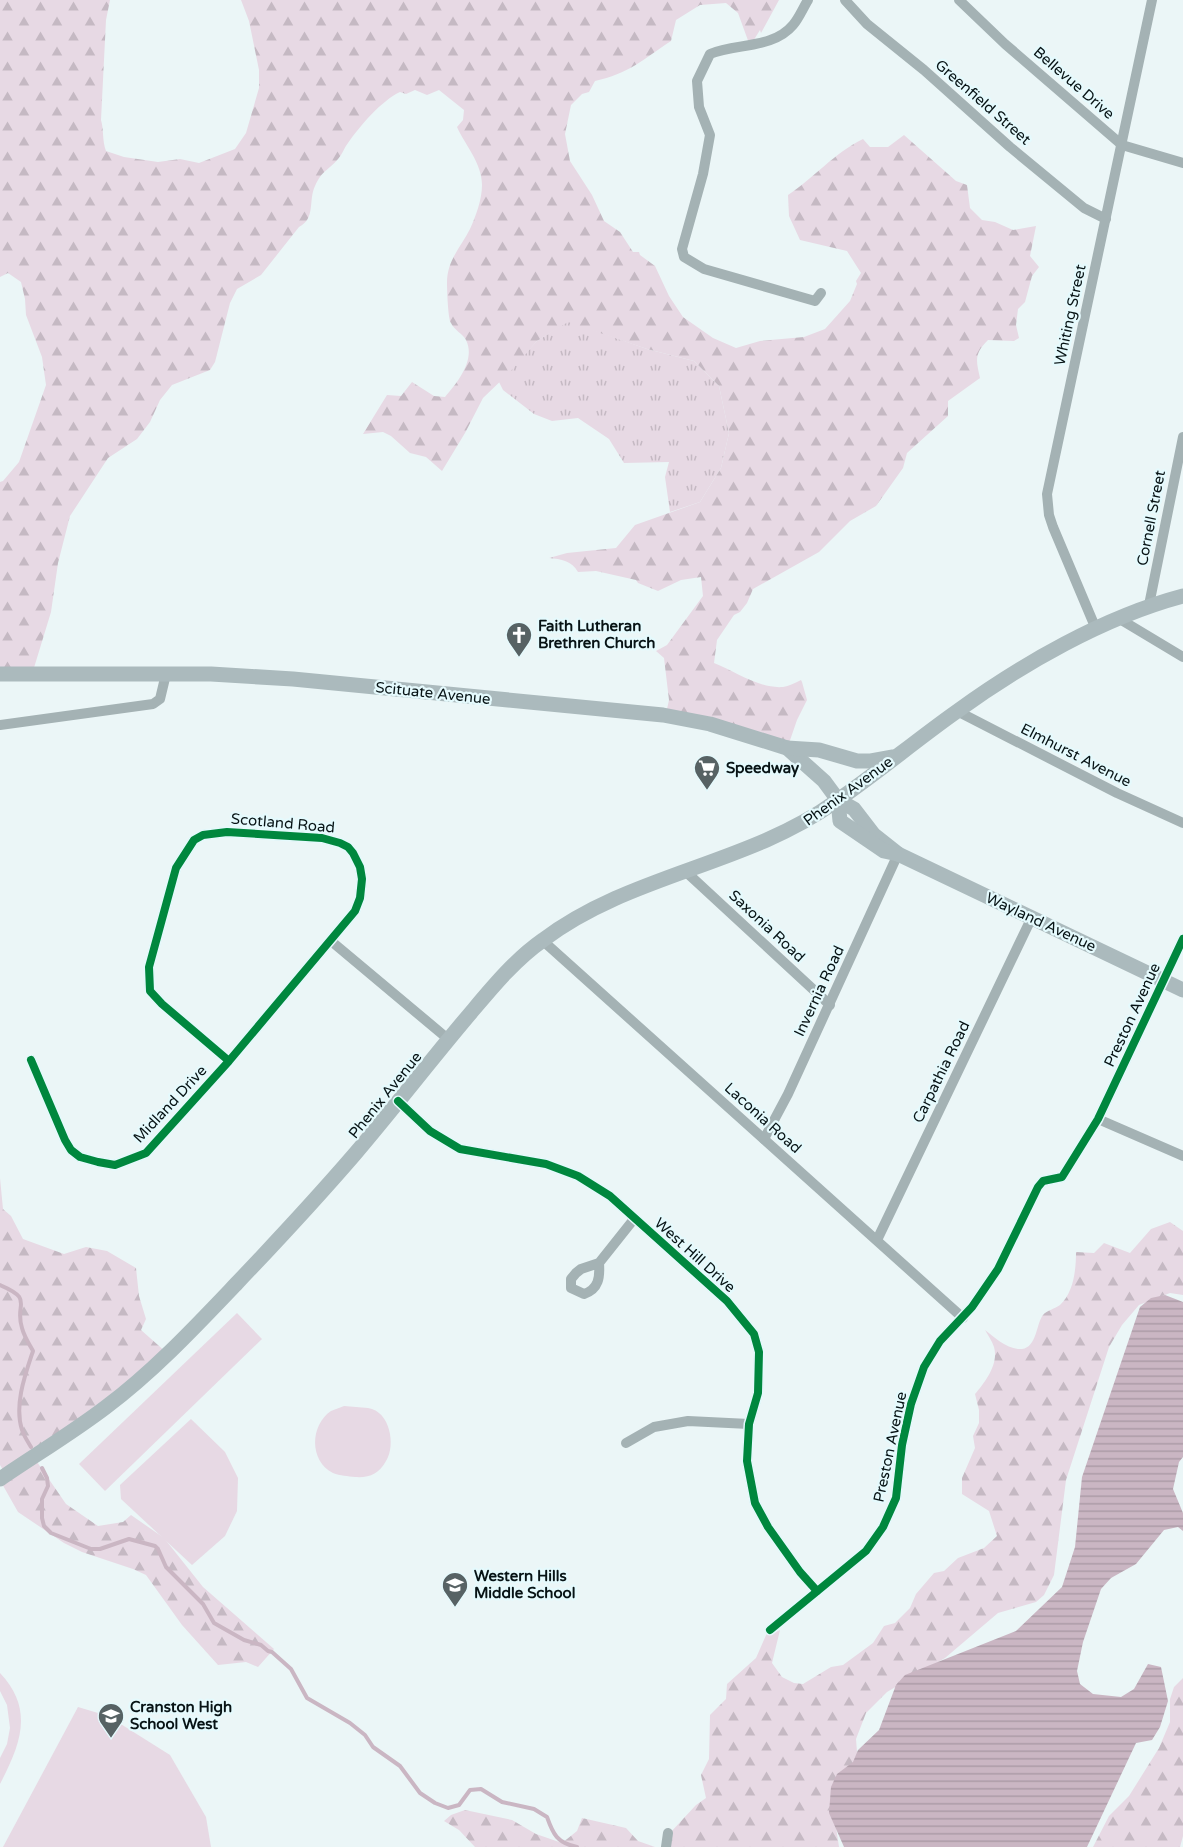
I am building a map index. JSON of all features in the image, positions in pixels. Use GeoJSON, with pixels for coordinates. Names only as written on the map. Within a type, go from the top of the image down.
{"type":"FeatureCollection","features":[{"type":"Feature","properties":{"kind":"main road","name":"Phenix Avenue"},"geometry":{"type":"LineString","coordinates":[[0,1479],[106,1407],[158,1363],[276,1243],[356,1153],[448,1039],[508,970],[542,940],[583,913],[684,870],[796,828],[1023,666],[1118,618],[1149,605],[1183,596]]}},
{"type":"Feature","properties":{"kind":"main road","name":"Scituate Avenue"},"geometry":{"type":"LineString","coordinates":[[0,674],[166,674],[293,679],[663,715],[710,724],[787,748],[824,781],[838,800]]}},
{"type":"Feature","properties":{"kind":"main road"},"geometry":{"type":"LineString","coordinates":[[787,748],[819,750],[857,761],[896,757]]}},
{"type":"Feature","properties":{"kind":"main road","name":"Wayland Avenue"},"geometry":{"type":"LineString","coordinates":[[838,800],[854,809],[874,835],[898,854],[1183,990]]}},
{"type":"Feature","properties":{"kind":"street"},"geometry":{"type":"LineString","coordinates":[[808,0],[793,25],[774,40],[710,54],[697,81],[699,107],[710,135],[703,174],[682,249],[684,257],[704,268],[815,301],[821,292]]}},
{"type":"Feature","properties":{"kind":"street","name":"Greenfield Street"},"geometry":{"type":"LineString","coordinates":[[845,0],[867,24],[924,70],[1010,147],[1090,213],[1106,219]]}},
{"type":"Feature","properties":{"kind":"street","name":"Bellevue Drive"},"geometry":{"type":"LineString","coordinates":[[959,0],[1005,44],[1122,145],[1183,163]]}},
{"type":"Feature","properties":{"kind":"street","name":"Whiting Street"},"geometry":{"type":"LineString","coordinates":[[1096,629],[1053,527],[1047,494],[1152,0]]}},
{"type":"Feature","properties":{"kind":"street","name":"Cornell Street"},"geometry":{"type":"LineString","coordinates":[[1149,605],[1183,437]]}},
{"type":"Feature","properties":{"kind":"street"},"geometry":{"type":"LineString","coordinates":[[1118,618],[1183,657]]}},
{"type":"Feature","properties":{"kind":"street"},"geometry":{"type":"LineString","coordinates":[[0,725],[153,704],[160,699],[166,674]]}},
{"type":"Feature","properties":{"kind":"street","name":"Elmhurst Avenue"},"geometry":{"type":"LineString","coordinates":[[957,711],[1117,793],[1183,823]]}},
{"type":"Feature","properties":{"kind":"street","name":"Scotland Road"},"geometry":{"type":"LineString","coordinates":[[229,1061],[150,991],[149,967],[176,868],[194,840],[203,835],[227,832],[322,838],[348,847],[360,867],[362,879],[360,898],[355,911],[331,941]]}},
{"type":"Feature","properties":{"kind":"street","name":"Invernia Road"},"geometry":{"type":"LineString","coordinates":[[764,1139],[830,1005],[898,854]]}},
{"type":"Feature","properties":{"kind":"street","name":"Saxonia Road"},"geometry":{"type":"LineString","coordinates":[[684,870],[830,1005]]}},
{"type":"Feature","properties":{"kind":"street","name":"Carpathia Road"},"geometry":{"type":"LineString","coordinates":[[877,1240],[1032,917]]}},
{"type":"Feature","properties":{"kind":"street","name":"Preston Avenue"},"geometry":{"type":"LineString","coordinates":[[770,1630],[866,1551],[883,1527],[896,1498],[911,1404],[924,1367],[940,1341],[963,1318],[998,1269],[1038,1187],[1043,1181],[1062,1177],[1098,1119],[1183,939]]}},
{"type":"Feature","properties":{"kind":"street","name":"Laconia Road"},"geometry":{"type":"LineString","coordinates":[[542,940],[963,1318]]}},
{"type":"Feature","properties":{"kind":"street"},"geometry":{"type":"LineString","coordinates":[[331,941],[448,1039]]}},
{"type":"Feature","properties":{"kind":"street","name":"Midland Drive"},"geometry":{"type":"LineString","coordinates":[[31,1060],[65,1140],[72,1150],[80,1156],[115,1165],[146,1153],[229,1061],[331,941]]}},
{"type":"Feature","properties":{"kind":"street","name":"West Hill Drive"},"geometry":{"type":"LineString","coordinates":[[398,1101],[430,1131],[460,1149],[546,1164],[578,1176],[610,1196],[727,1301],[754,1334],[759,1352],[758,1393],[748,1424],[747,1461],[755,1503],[768,1527],[800,1572],[817,1591]]}},
{"type":"Feature","properties":{"kind":"street"},"geometry":{"type":"LineString","coordinates":[[1098,1119],[1183,1156]]}},
{"type":"Feature","properties":{"kind":"street"},"geometry":{"type":"LineString","coordinates":[[599,1263],[634,1219]]}},
{"type":"Feature","properties":{"kind":"street"},"geometry":{"type":"LineString","coordinates":[[626,1443],[654,1427],[688,1421],[748,1424]]}},
{"type":"Feature","properties":{"kind":"street"},"geometry":{"type":"LineString","coordinates":[[666,1847],[668,1833]]}},
{"type":"Feature","properties":{"kind":"green space"},"geometry":{"type":"Polygon","coordinates":[[[0,0],[110,0],[106,20],[101,120],[106,151],[124,157],[158,162],[180,159],[199,163],[235,149],[246,133],[259,88],[259,70],[249,21],[241,0],[779,0],[761,33],[760,30],[750,46],[738,13],[726,3],[700,5],[676,20],[671,41],[626,70],[595,81],[589,92],[582,94],[571,105],[565,134],[570,161],[592,195],[604,221],[620,232],[633,252],[639,252],[655,266],[669,296],[683,317],[713,338],[736,348],[760,341],[804,337],[825,329],[850,301],[861,273],[847,251],[800,240],[789,216],[788,195],[843,151],[863,139],[870,147],[888,147],[904,135],[956,181],[967,185],[970,208],[982,220],[995,222],[1013,230],[1036,226],[1030,256],[1039,267],[1032,276],[1025,302],[1018,309],[1016,325],[1019,338],[1014,341],[988,340],[978,353],[980,378],[948,401],[948,416],[907,453],[903,468],[876,506],[850,521],[819,552],[753,589],[747,603],[740,612],[734,615],[717,640],[714,663],[747,679],[774,687],[783,687],[801,680],[807,700],[787,749],[665,718],[669,700],[664,658],[656,651],[667,645],[703,596],[701,577],[681,580],[658,591],[636,580],[596,571],[578,572],[566,561],[549,558],[567,553],[616,548],[635,525],[700,502],[721,468],[729,433],[719,386],[694,361],[647,349],[568,322],[537,341],[483,398],[442,471],[426,457],[410,453],[383,432],[363,434],[387,395],[401,396],[412,382],[434,396],[445,397],[464,371],[469,355],[466,340],[454,328],[450,320],[447,283],[449,267],[470,229],[480,202],[482,185],[476,162],[457,127],[463,120],[464,110],[439,90],[427,95],[415,90],[406,94],[400,92],[386,101],[365,122],[339,157],[318,180],[313,192],[308,219],[261,275],[237,289],[230,303],[215,362],[210,370],[172,385],[160,400],[150,422],[137,439],[108,458],[70,516],[58,563],[51,612],[33,671],[0,673],[0,482],[19,462],[46,385],[42,357],[26,315],[21,282],[8,273],[0,277],[0,0]]]}},
{"type":"Feature","properties":{"kind":"green space"},"geometry":{"type":"Polygon","coordinates":[[[568,321],[647,349],[694,361],[719,386],[729,433],[721,468],[700,502],[670,512],[665,477],[669,462],[624,463],[609,439],[578,418],[552,421],[534,414],[503,390],[499,382],[537,341],[568,321]]]}},
{"type":"Feature","properties":{"kind":"green space"},"geometry":{"type":"Polygon","coordinates":[[[0,1178],[3,1209],[11,1216],[23,1239],[64,1254],[86,1247],[107,1251],[136,1268],[139,1296],[146,1319],[141,1330],[167,1353],[35,1459],[66,1504],[98,1526],[123,1522],[131,1515],[164,1538],[203,1587],[274,1649],[258,1667],[246,1662],[218,1665],[182,1625],[146,1575],[82,1552],[64,1543],[18,1512],[1,1482],[6,1475],[0,1465],[0,1178]]]}},
{"type":"Feature","properties":{"kind":"green space"},"geometry":{"type":"Polygon","coordinates":[[[1170,1222],[1183,1231],[1183,1295],[1170,1293],[1139,1305],[1122,1325],[1109,1347],[1066,1480],[1054,1575],[1044,1595],[1036,1602],[998,1613],[945,1658],[887,1692],[866,1713],[856,1739],[860,1791],[836,1827],[839,1847],[667,1847],[670,1833],[696,1805],[706,1798],[701,1775],[709,1759],[710,1715],[726,1699],[727,1684],[756,1658],[767,1633],[771,1634],[780,1630],[772,1663],[782,1677],[794,1683],[803,1684],[831,1667],[843,1665],[873,1643],[884,1626],[895,1623],[910,1608],[916,1594],[934,1573],[944,1571],[958,1558],[984,1548],[997,1536],[989,1511],[962,1494],[962,1478],[975,1448],[973,1436],[979,1423],[975,1394],[987,1378],[995,1360],[994,1347],[985,1330],[1007,1346],[1017,1349],[1027,1347],[1033,1340],[1043,1315],[1065,1300],[1075,1273],[1076,1252],[1094,1253],[1104,1243],[1130,1253],[1151,1229],[1170,1222]]]}},
{"type":"Feature","properties":{"kind":"green space"},"geometry":{"type":"Polygon","coordinates":[[[237,1313],[262,1339],[105,1491],[79,1464],[237,1313]]]}},
{"type":"Feature","properties":{"kind":"green space"},"geometry":{"type":"Polygon","coordinates":[[[344,1406],[376,1410],[382,1415],[389,1430],[389,1454],[380,1469],[369,1476],[333,1473],[325,1467],[316,1452],[316,1434],[319,1425],[331,1411],[344,1406]]]}},
{"type":"Feature","properties":{"kind":"green space"},"geometry":{"type":"Polygon","coordinates":[[[191,1419],[225,1452],[238,1478],[237,1511],[225,1536],[192,1565],[121,1499],[120,1485],[191,1419]]]}},
{"type":"Feature","properties":{"kind":"green space"},"geometry":{"type":"Polygon","coordinates":[[[0,1673],[18,1700],[21,1728],[13,1755],[0,1784],[0,1758],[7,1744],[10,1728],[7,1705],[0,1691],[0,1673]]]}},
{"type":"Feature","properties":{"kind":"green space"},"geometry":{"type":"Polygon","coordinates":[[[1183,1678],[1183,1836],[1180,1847],[1093,1847],[1109,1816],[1129,1796],[1159,1748],[1170,1722],[1170,1699],[1174,1687],[1183,1678]]]}},
{"type":"Feature","properties":{"kind":"green space"},"geometry":{"type":"Polygon","coordinates":[[[78,1707],[108,1716],[170,1755],[206,1817],[211,1847],[3,1847],[78,1707]]]}},
{"type":"Feature","properties":{"kind":"green space"},"geometry":{"type":"Polygon","coordinates":[[[465,1810],[512,1820],[536,1834],[562,1843],[577,1831],[582,1818],[626,1828],[638,1841],[655,1847],[475,1847],[459,1830],[444,1821],[451,1815],[465,1810]]]}},
{"type":"Feature","properties":{"kind":"shaded area"},"geometry":{"type":"Polygon","coordinates":[[[1165,1295],[1183,1302],[1183,1457],[1179,1462],[1173,1489],[1183,1513],[1183,1531],[1178,1527],[1164,1530],[1136,1564],[1111,1578],[1101,1589],[1083,1642],[1077,1671],[1080,1684],[1093,1694],[1121,1697],[1134,1689],[1148,1664],[1161,1667],[1168,1701],[1160,1727],[1152,1740],[1136,1743],[1087,1847],[844,1847],[829,1813],[831,1787],[837,1774],[853,1762],[858,1750],[879,1730],[896,1685],[905,1675],[1016,1631],[1062,1587],[1075,1547],[1082,1477],[1140,1307],[1151,1298],[1165,1295]]]}},
{"type":"Feature","properties":{"kind":"waterway"},"geometry":{"type":"LineString","coordinates":[[0,1285],[11,1290],[20,1299],[20,1320],[25,1337],[33,1351],[19,1410],[22,1430],[31,1447]]}},
{"type":"Feature","properties":{"kind":"waterway"},"geometry":{"type":"LineString","coordinates":[[42,1468],[48,1486],[42,1499],[42,1518],[44,1526],[51,1533],[91,1549],[100,1549],[129,1539],[155,1546],[166,1567],[203,1604],[214,1623],[272,1652],[291,1669],[307,1698],[350,1723],[365,1735],[373,1747],[400,1766],[420,1793],[448,1808],[459,1805],[470,1790],[481,1789],[502,1802],[534,1809],[547,1817],[560,1840],[577,1847]]}},
{"type":"Feature","properties":{"kind":"cycle path"},"geometry":{"type":"LineString","coordinates":[[31,1060],[71,1150],[80,1157],[115,1165],[146,1153],[229,1061],[355,911],[360,898],[362,879],[360,867],[348,847],[322,838],[227,832],[203,835],[194,840],[176,868],[149,967],[150,991],[229,1061]]}},
{"type":"Feature","properties":{"kind":"cycle path"},"geometry":{"type":"LineString","coordinates":[[770,1630],[866,1551],[883,1527],[896,1498],[902,1445],[911,1404],[924,1367],[940,1341],[972,1307],[998,1269],[1038,1187],[1043,1181],[1062,1177],[1098,1119],[1183,939]]}},
{"type":"Feature","properties":{"kind":"cycle path"},"geometry":{"type":"LineString","coordinates":[[398,1101],[430,1131],[460,1149],[546,1164],[578,1176],[610,1196],[727,1301],[754,1334],[759,1352],[758,1393],[749,1424],[747,1461],[755,1503],[768,1527],[800,1572],[817,1591]]}},
{"type":"Feature","properties":{"kind":"place","name":"Faith Lutheran Brethren Church"},"geometry":{"type":"Point","coordinates":[519,658]}},
{"type":"Feature","properties":{"kind":"place","name":"Speedway"},"geometry":{"type":"Point","coordinates":[707,791]}},
{"type":"Feature","properties":{"kind":"place","name":"Western Hills Middle School"},"geometry":{"type":"Point","coordinates":[455,1608]}},
{"type":"Feature","properties":{"kind":"place","name":"Cranston High School West"},"geometry":{"type":"Point","coordinates":[111,1739]}}]}
